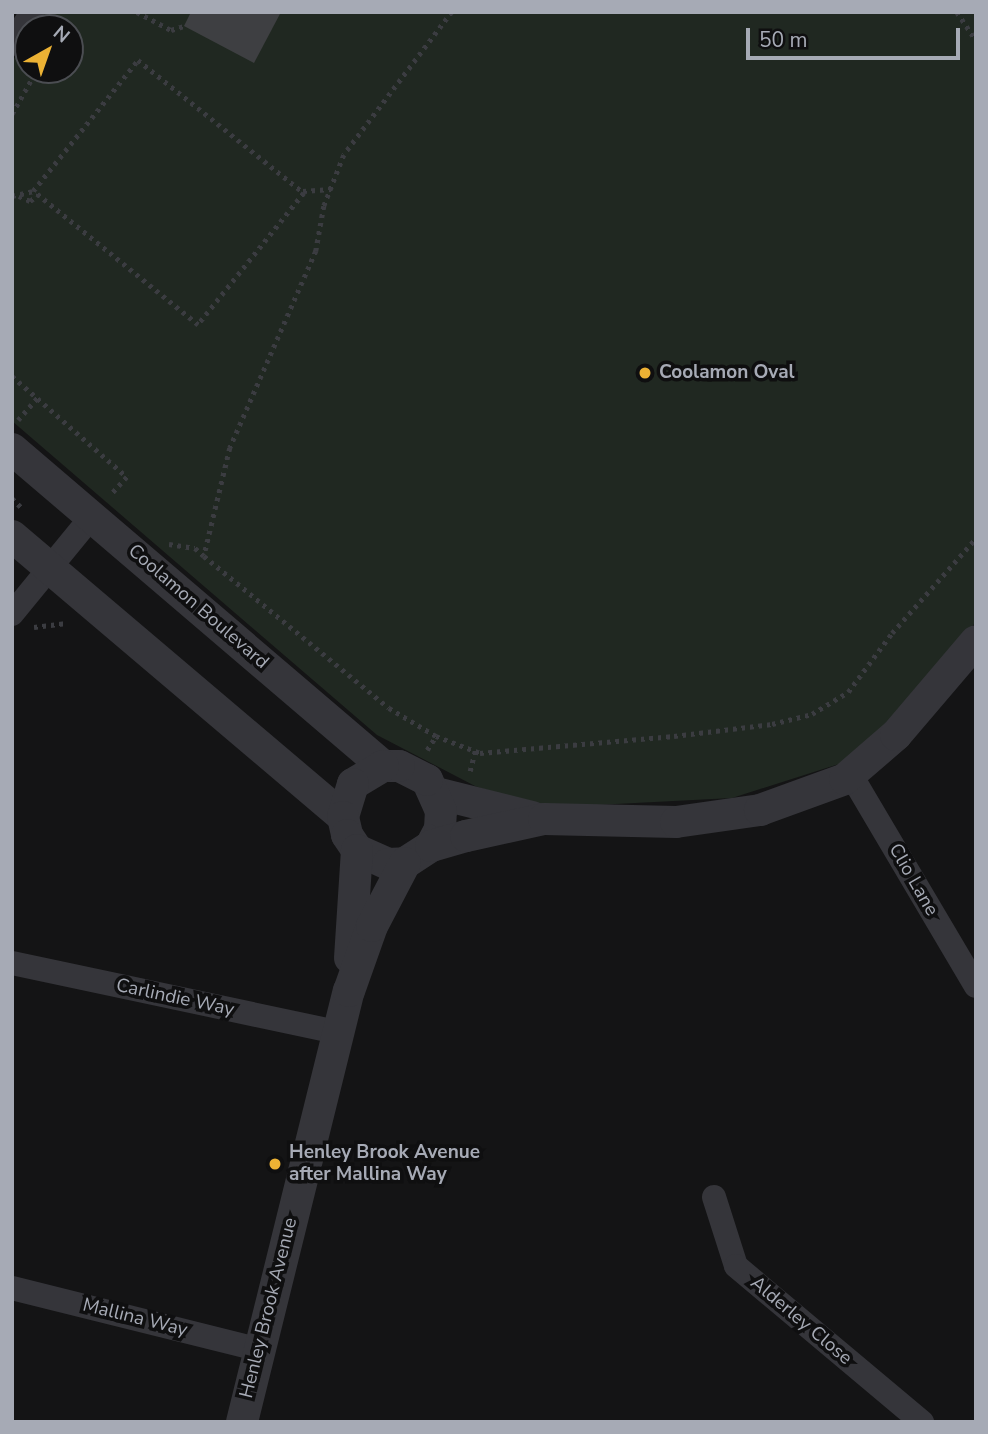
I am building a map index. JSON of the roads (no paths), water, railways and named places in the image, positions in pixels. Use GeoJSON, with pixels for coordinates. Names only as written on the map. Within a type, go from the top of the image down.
{"type":"FeatureCollection","features":[{"type":"Feature","properties":{"kind":"street"},"geometry":{"type":"LineString","coordinates":[[12,44],[32,12]]}},
{"type":"Feature","properties":{"kind":"street","name":"Coolamon Boulevard"},"geometry":{"type":"LineString","coordinates":[[15,435],[101,507],[383,766]]}},
{"type":"Feature","properties":{"kind":"street"},"geometry":{"type":"LineString","coordinates":[[12,614],[101,507]]}},
{"type":"Feature","properties":{"kind":"street"},"geometry":{"type":"LineString","coordinates":[[12,536],[343,817],[357,850],[388,864],[405,863],[431,846],[544,819]]}},
{"type":"Feature","properties":{"kind":"street"},"geometry":{"type":"LineString","coordinates":[[343,817],[353,785],[383,766],[414,771],[436,793],[544,819],[676,822],[748,812],[851,775],[896,735],[976,641]]}},
{"type":"Feature","properties":{"kind":"street","name":"Clio Lane"},"geometry":{"type":"LineString","coordinates":[[851,775],[976,986]]}},
{"type":"Feature","properties":{"kind":"street"},"geometry":{"type":"LineString","coordinates":[[431,846],[440,829],[436,793]]}},
{"type":"Feature","properties":{"kind":"street","name":"Henley Brook Avenue"},"geometry":{"type":"LineString","coordinates":[[349,991],[357,850]]}},
{"type":"Feature","properties":{"kind":"street","name":"Henley Brook Avenue"},"geometry":{"type":"LineString","coordinates":[[242,1422],[257,1349],[349,991],[372,926],[405,863]]}},
{"type":"Feature","properties":{"kind":"street","name":"Carlindie Way"},"geometry":{"type":"LineString","coordinates":[[12,963],[338,1032]]}},
{"type":"Feature","properties":{"kind":"street","name":"Alderley Close"},"geometry":{"type":"LineString","coordinates":[[714,1197],[736,1266],[922,1422]]}},
{"type":"Feature","properties":{"kind":"street","name":"Mallina Way"},"geometry":{"type":"LineString","coordinates":[[12,1288],[257,1349]]}},
{"type":"Feature","properties":{"kind":"place","name":"Coolamon Oval"},"geometry":{"type":"Point","coordinates":[645,373]}},
{"type":"Feature","properties":{"kind":"place","name":"Henley Brook Avenue after Mallina Way"},"geometry":{"type":"Point","coordinates":[275,1164]}}]}
